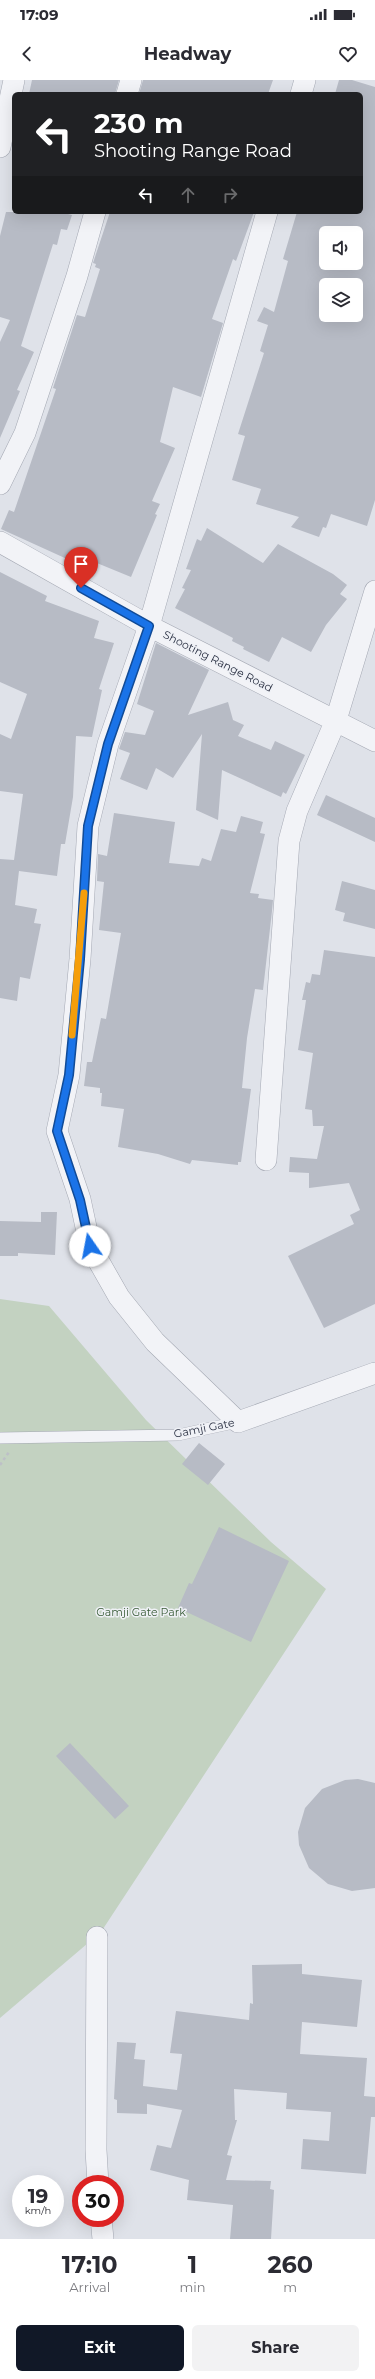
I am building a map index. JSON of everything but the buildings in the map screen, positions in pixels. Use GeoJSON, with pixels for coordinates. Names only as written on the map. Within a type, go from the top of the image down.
{"type":"FeatureCollection","features":[{"type":"Feature","properties":{"kind":"street"},"geometry":{"type":"LineString","coordinates":[[0,147],[14,80]]}},
{"type":"Feature","properties":{"kind":"street"},"geometry":{"type":"LineString","coordinates":[[128,92],[131,80]]}},
{"type":"Feature","properties":{"kind":"street"},"geometry":{"type":"LineString","coordinates":[[302,92],[305,80]]}},
{"type":"Feature","properties":{"kind":"street"},"geometry":{"type":"LineString","coordinates":[[0,484],[25,433],[77,276],[94,214]]}},
{"type":"Feature","properties":{"kind":"street"},"geometry":{"type":"LineString","coordinates":[[238,1422],[155,1342],[119,1297],[90,1246],[80,1200],[57,1131],[70,1067],[88,826],[108,744],[149,626],[266,214]]}},
{"type":"Feature","properties":{"kind":"street","name":"Shooting Range Road"},"geometry":{"type":"LineString","coordinates":[[0,542],[149,626],[375,741]]}},
{"type":"Feature","properties":{"kind":"street"},"geometry":{"type":"LineString","coordinates":[[266,1160],[289,841],[297,811],[336,720],[375,591]]}},
{"type":"Feature","properties":{"kind":"street","name":"Gamji Gate"},"geometry":{"type":"LineString","coordinates":[[238,1422],[375,1373]]}},
{"type":"Feature","properties":{"kind":"street"},"geometry":{"type":"LineString","coordinates":[[97,1937],[96,2150],[97,2175]]}},
{"type":"Feature","properties":{"kind":"street"},"geometry":{"type":"LineString","coordinates":[[102,2227],[103,2239]]}},
{"type":"Feature","properties":{"kind":"lane","name":"Gamji Gate"},"geometry":{"type":"LineString","coordinates":[[0,1438],[178,1435],[238,1422]]}},
{"type":"Feature","properties":{"kind":"green space","name":"Gamji Gate Park"},"geometry":{"type":"Polygon","coordinates":[[[0,1299],[49,1306],[146,1420],[271,1542],[326,1589],[101,1932],[0,2018],[0,1299]]]}},
{"type":"Feature","properties":{"kind":"slow traffic"},"geometry":{"type":"LineString","coordinates":[[72,1035],[80,959],[84,893]]}},
{"type":"Feature","properties":{"kind":"route"},"geometry":{"type":"LineString","coordinates":[[81,588],[149,626],[108,744],[88,826],[80,959],[69,1075],[57,1131],[80,1200],[90,1246]]}}]}
